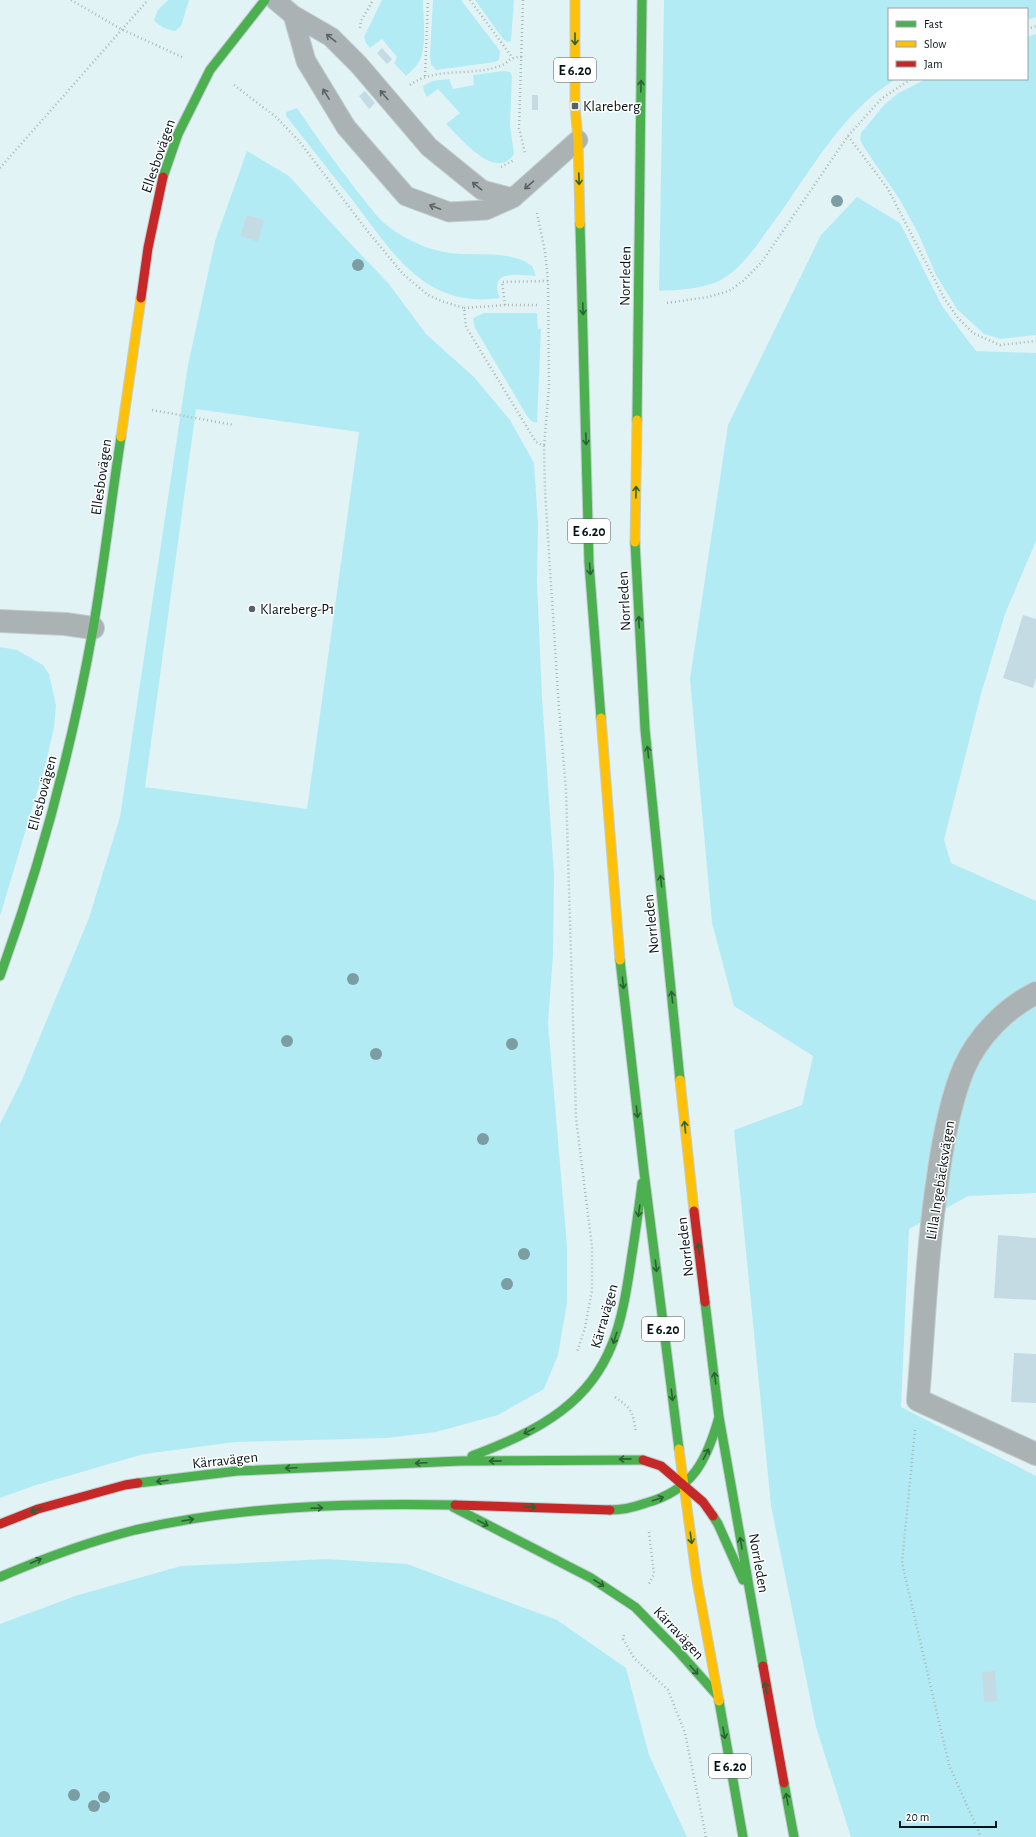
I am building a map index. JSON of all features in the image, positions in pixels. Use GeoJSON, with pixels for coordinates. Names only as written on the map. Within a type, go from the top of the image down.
{"type":"FeatureCollection","features":[{"type":"Feature","properties":{"kind":"main road","name":"Ellesbovägen"},"geometry":{"type":"LineString","coordinates":[[0,976],[18,927],[56,799],[74,723],[93,628],[148,248],[161,182],[178,134],[210,70],[265,0]]}},
{"type":"Feature","properties":{"kind":"main road","name":"Norrleden"},"geometry":{"type":"LineString","coordinates":[[575,0],[575,106],[578,140],[589,563],[616,921],[644,1172],[697,1581],[743,1837]]}},
{"type":"Feature","properties":{"kind":"main road","name":"Norrleden"},"geometry":{"type":"LineString","coordinates":[[642,0],[635,552],[646,736],[689,1166],[719,1417],[794,1837]]}},
{"type":"Feature","properties":{"kind":"main road","name":"Kärravägen"},"geometry":{"type":"LineString","coordinates":[[460,1461],[501,1445],[547,1421],[573,1401],[593,1380],[611,1350],[626,1303],[644,1172]]}},
{"type":"Feature","properties":{"kind":"main road","name":"Kärravägen"},"geometry":{"type":"LineString","coordinates":[[0,1577],[44,1557],[98,1540],[154,1526],[212,1516],[261,1511],[320,1508],[449,1505],[614,1510],[645,1504],[666,1497],[684,1485],[700,1468],[710,1448],[719,1417]]}},
{"type":"Feature","properties":{"kind":"main road","name":"Kärravägen"},"geometry":{"type":"LineString","coordinates":[[0,1524],[38,1509],[125,1485],[237,1471],[460,1461],[639,1459],[661,1466],[703,1502],[718,1524],[750,1596]]}},
{"type":"Feature","properties":{"kind":"main road","name":"Kärravägen"},"geometry":{"type":"LineString","coordinates":[[449,1505],[591,1578],[635,1607],[678,1651],[717,1695]]}},
{"type":"Feature","properties":{"kind":"street"},"geometry":{"type":"LineString","coordinates":[[0,621],[65,624],[93,628]]}},
{"type":"Feature","properties":{"kind":"street","name":"Lilla Ingebäcksvägen"},"geometry":{"type":"LineString","coordinates":[[918,1400],[932,1216],[944,1133],[964,1068],[982,1038],[1005,1013],[1036,993]]}},
{"type":"Feature","properties":{"kind":"street"},"geometry":{"type":"LineString","coordinates":[[918,1400],[1036,1454]]}},
{"type":"Feature","properties":{"kind":"lane"},"geometry":{"type":"LineString","coordinates":[[275,0],[293,15],[331,37],[359,65],[429,147],[482,190],[513,198]]}},
{"type":"Feature","properties":{"kind":"lane"},"geometry":{"type":"LineString","coordinates":[[293,15],[306,62],[346,127],[406,196],[449,212],[486,210],[513,198],[531,184],[578,140]]}},
{"type":"Feature","properties":{"kind":"path"},"geometry":{"type":"LineString","coordinates":[[71,0],[121,29],[210,70],[250,96],[276,117],[299,141],[365,228],[403,274],[428,294],[444,302],[464,308],[505,305],[539,305]]}},
{"type":"Feature","properties":{"kind":"path"},"geometry":{"type":"LineString","coordinates":[[0,168],[148,0]]}},
{"type":"Feature","properties":{"kind":"path"},"geometry":{"type":"LineString","coordinates":[[425,76],[428,0]]}},
{"type":"Feature","properties":{"kind":"path"},"geometry":{"type":"LineString","coordinates":[[470,0],[512,57]]}},
{"type":"Feature","properties":{"kind":"path"},"geometry":{"type":"LineString","coordinates":[[523,0],[519,128],[545,252],[548,281],[549,387],[544,446],[545,492],[558,694],[566,790],[576,1118],[592,1247],[592,1290],[586,1328],[572,1363],[627,1406],[632,1412],[639,1459]]}},
{"type":"Feature","properties":{"kind":"path"},"geometry":{"type":"LineString","coordinates":[[407,88],[425,76],[476,71],[501,66],[512,57],[522,57]]}},
{"type":"Feature","properties":{"kind":"path"},"geometry":{"type":"LineString","coordinates":[[662,304],[708,297],[729,291],[762,263],[848,136],[881,99],[909,80]]}},
{"type":"Feature","properties":{"kind":"path"},"geometry":{"type":"LineString","coordinates":[[848,136],[888,189],[944,298],[958,318],[973,333],[1000,345],[1036,341]]}},
{"type":"Feature","properties":{"kind":"path"},"geometry":{"type":"LineString","coordinates":[[505,305],[502,282],[548,281]]}},
{"type":"Feature","properties":{"kind":"path"},"geometry":{"type":"LineString","coordinates":[[464,308],[466,328],[536,442],[544,446]]}},
{"type":"Feature","properties":{"kind":"path"},"geometry":{"type":"LineString","coordinates":[[126,406],[234,425]]}},
{"type":"Feature","properties":{"kind":"path"},"geometry":{"type":"LineString","coordinates":[[918,1400],[902,1563],[949,1765],[980,1837]]}},
{"type":"Feature","properties":{"kind":"path"},"geometry":{"type":"LineString","coordinates":[[645,1504],[654,1574],[635,1607],[623,1639],[634,1658],[668,1690],[685,1733],[706,1837]]}},
{"type":"Feature","properties":{"kind":"shaded area"},"geometry":{"type":"Polygon","coordinates":[[[168,0],[189,0],[181,26],[175,31],[163,27],[154,20],[158,10],[168,0]]]}},
{"type":"Feature","properties":{"kind":"shaded area"},"geometry":{"type":"Polygon","coordinates":[[[382,0],[423,0],[424,39],[422,54],[420,60],[406,76],[394,63],[397,57],[382,39],[370,48],[364,37],[382,0]]]}},
{"type":"Feature","properties":{"kind":"shaded area"},"geometry":{"type":"Polygon","coordinates":[[[433,0],[461,0],[500,51],[499,60],[495,62],[436,70],[431,64],[430,56],[433,0]]]}},
{"type":"Feature","properties":{"kind":"shaded area"},"geometry":{"type":"Polygon","coordinates":[[[475,0],[514,0],[511,41],[508,42],[503,39],[475,0]]]}},
{"type":"Feature","properties":{"kind":"shaded area"},"geometry":{"type":"Polygon","coordinates":[[[664,0],[1036,0],[1036,17],[1028,20],[1028,8],[888,8],[888,80],[894,80],[875,93],[840,129],[810,169],[782,211],[740,266],[719,281],[705,286],[682,290],[659,291],[664,0]]]}},
{"type":"Feature","properties":{"kind":"shaded area"},"geometry":{"type":"Polygon","coordinates":[[[1036,34],[1036,335],[1001,339],[984,334],[957,309],[936,275],[918,233],[900,200],[863,146],[860,139],[861,133],[884,105],[897,94],[924,80],[1028,80],[1028,37],[1036,34]]]}},
{"type":"Feature","properties":{"kind":"shaded area"},"geometry":{"type":"Polygon","coordinates":[[[504,71],[510,72],[512,76],[510,125],[514,154],[506,161],[497,163],[488,161],[478,155],[446,124],[460,113],[438,89],[427,97],[423,86],[432,81],[449,79],[453,89],[474,85],[473,75],[504,71]]]}},
{"type":"Feature","properties":{"kind":"shaded area"},"geometry":{"type":"Polygon","coordinates":[[[297,108],[368,205],[380,219],[396,232],[418,244],[442,252],[515,258],[532,266],[536,276],[513,275],[501,278],[498,282],[497,289],[500,298],[474,299],[451,295],[431,286],[398,258],[286,116],[286,112],[297,108]]]}},
{"type":"Feature","properties":{"kind":"shaded area"},"geometry":{"type":"Polygon","coordinates":[[[247,151],[289,176],[389,284],[426,334],[474,377],[510,420],[534,463],[538,524],[537,583],[542,697],[554,874],[553,955],[548,1023],[567,1246],[567,1303],[558,1355],[544,1389],[498,1415],[436,1432],[387,1438],[236,1442],[144,1454],[33,1486],[0,1498],[0,1124],[21,1082],[89,918],[120,817],[188,365],[215,241],[247,151]],[[196,409],[145,787],[307,809],[359,432],[196,409]]]}},
{"type":"Feature","properties":{"kind":"shaded area"},"geometry":{"type":"Polygon","coordinates":[[[857,197],[900,223],[942,306],[976,351],[1036,353],[1036,541],[1005,614],[981,694],[944,840],[951,863],[1036,901],[1036,1193],[968,1196],[909,1229],[901,1407],[1036,1476],[1036,1837],[851,1837],[816,1727],[771,1506],[734,1130],[802,1105],[813,1056],[734,1006],[712,923],[690,679],[728,425],[821,235],[857,197]]]}},
{"type":"Feature","properties":{"kind":"shaded area"},"geometry":{"type":"Polygon","coordinates":[[[484,313],[537,313],[538,329],[541,329],[537,423],[531,421],[527,416],[475,328],[473,319],[484,313]]]}},
{"type":"Feature","properties":{"kind":"shaded area"},"geometry":{"type":"Polygon","coordinates":[[[0,647],[17,650],[43,665],[49,674],[56,705],[54,728],[45,766],[0,916],[0,647]]]}},
{"type":"Feature","properties":{"kind":"shaded area"},"geometry":{"type":"Polygon","coordinates":[[[326,1559],[407,1564],[557,1620],[626,1668],[649,1755],[687,1837],[0,1837],[0,1624],[75,1596],[181,1566],[326,1559]]]}},
{"type":"Feature","properties":{"kind":"building"},"geometry":{"type":"Polygon","coordinates":[[[382,48],[392,59],[387,64],[377,53],[382,48]]]}},
{"type":"Feature","properties":{"kind":"building"},"geometry":{"type":"Polygon","coordinates":[[[365,91],[375,103],[369,109],[359,96],[365,91]]]}},
{"type":"Feature","properties":{"kind":"building"},"geometry":{"type":"Polygon","coordinates":[[[532,95],[538,95],[538,110],[532,110],[532,95]]]}},
{"type":"Feature","properties":{"kind":"building"},"geometry":{"type":"Polygon","coordinates":[[[247,215],[264,220],[258,242],[240,236],[247,215]]]}},
{"type":"Feature","properties":{"kind":"building"},"geometry":{"type":"Polygon","coordinates":[[[1023,615],[1036,619],[1036,678],[1033,688],[1003,678],[1023,615]]]}},
{"type":"Feature","properties":{"kind":"building"},"geometry":{"type":"Polygon","coordinates":[[[998,1235],[1036,1238],[1036,1300],[994,1298],[998,1235]]]}},
{"type":"Feature","properties":{"kind":"building"},"geometry":{"type":"Polygon","coordinates":[[[1014,1353],[1036,1354],[1036,1403],[1011,1402],[1014,1353]]]}},
{"type":"Feature","properties":{"kind":"building"},"geometry":{"type":"Polygon","coordinates":[[[995,1671],[997,1701],[984,1702],[982,1672],[995,1671]]]}},
{"type":"Feature","properties":{"kind":"traffic: fast"},"geometry":{"type":"LineString","coordinates":[[163,177],[178,134],[210,70],[265,0]]}},
{"type":"Feature","properties":{"kind":"traffic: fast"},"geometry":{"type":"LineString","coordinates":[[637,420],[642,0]]}},
{"type":"Feature","properties":{"kind":"traffic: fast"},"geometry":{"type":"LineString","coordinates":[[580,224],[589,563],[601,718]]}},
{"type":"Feature","properties":{"kind":"traffic: fast"},"geometry":{"type":"LineString","coordinates":[[0,976],[42,848],[65,761],[85,673],[97,605],[121,437]]}},
{"type":"Feature","properties":{"kind":"traffic: fast"},"geometry":{"type":"LineString","coordinates":[[635,542],[645,729],[680,1080]]}},
{"type":"Feature","properties":{"kind":"traffic: fast"},"geometry":{"type":"LineString","coordinates":[[620,960],[644,1172],[679,1449]]}},
{"type":"Feature","properties":{"kind":"traffic: fast"},"geometry":{"type":"LineString","coordinates":[[472,1456],[495,1447],[540,1425],[561,1411],[579,1396],[593,1380],[604,1362],[612,1344],[624,1305],[642,1183]]}},
{"type":"Feature","properties":{"kind":"traffic: fast"},"geometry":{"type":"LineString","coordinates":[[705,1302],[719,1417],[763,1666]]}},
{"type":"Feature","properties":{"kind":"traffic: fast"},"geometry":{"type":"LineString","coordinates":[[610,1510],[633,1507],[662,1497],[676,1490],[687,1481],[703,1460],[719,1417]]}},
{"type":"Feature","properties":{"kind":"traffic: fast"},"geometry":{"type":"LineString","coordinates":[[138,1483],[237,1471],[460,1461],[643,1460]]}},
{"type":"Feature","properties":{"kind":"traffic: fast"},"geometry":{"type":"LineString","coordinates":[[0,1577],[83,1545],[135,1530],[174,1522],[254,1511],[294,1508],[375,1505],[455,1505]]}},
{"type":"Feature","properties":{"kind":"traffic: fast"},"geometry":{"type":"LineString","coordinates":[[453,1507],[591,1578],[635,1607],[678,1651],[717,1695]]}},
{"type":"Feature","properties":{"kind":"traffic: fast"},"geometry":{"type":"LineString","coordinates":[[713,1516],[743,1580]]}},
{"type":"Feature","properties":{"kind":"traffic: fast"},"geometry":{"type":"LineString","coordinates":[[719,1701],[743,1837]]}},
{"type":"Feature","properties":{"kind":"traffic: fast"},"geometry":{"type":"LineString","coordinates":[[784,1783],[794,1837]]}},
{"type":"Feature","properties":{"kind":"traffic: slow"},"geometry":{"type":"LineString","coordinates":[[575,0],[575,106],[578,140],[580,224]]}},
{"type":"Feature","properties":{"kind":"traffic: slow"},"geometry":{"type":"LineString","coordinates":[[121,437],[141,298]]}},
{"type":"Feature","properties":{"kind":"traffic: slow"},"geometry":{"type":"LineString","coordinates":[[635,542],[637,420]]}},
{"type":"Feature","properties":{"kind":"traffic: slow"},"geometry":{"type":"LineString","coordinates":[[601,718],[620,960]]}},
{"type":"Feature","properties":{"kind":"traffic: slow"},"geometry":{"type":"LineString","coordinates":[[680,1080],[694,1211]]}},
{"type":"Feature","properties":{"kind":"traffic: slow"},"geometry":{"type":"LineString","coordinates":[[679,1449],[697,1581],[719,1701]]}},
{"type":"Feature","properties":{"kind":"traffic: jam"},"geometry":{"type":"LineString","coordinates":[[141,298],[148,248],[163,177]]}},
{"type":"Feature","properties":{"kind":"traffic: jam"},"geometry":{"type":"LineString","coordinates":[[694,1211],[705,1302]]}},
{"type":"Feature","properties":{"kind":"traffic: jam"},"geometry":{"type":"LineString","coordinates":[[643,1460],[661,1466],[703,1502],[713,1516]]}},
{"type":"Feature","properties":{"kind":"traffic: jam"},"geometry":{"type":"LineString","coordinates":[[0,1524],[38,1509],[125,1485],[138,1483]]}},
{"type":"Feature","properties":{"kind":"traffic: jam"},"geometry":{"type":"LineString","coordinates":[[455,1505],[610,1510]]}},
{"type":"Feature","properties":{"kind":"traffic: jam"},"geometry":{"type":"LineString","coordinates":[[763,1666],[784,1783]]}},
{"type":"Feature","properties":{"kind":"place","name":"Klareberg"},"geometry":{"type":"Point","coordinates":[575,106]}},
{"type":"Feature","properties":{"kind":"place","name":"Klareberg-P1"},"geometry":{"type":"Point","coordinates":[252,609]}}]}
